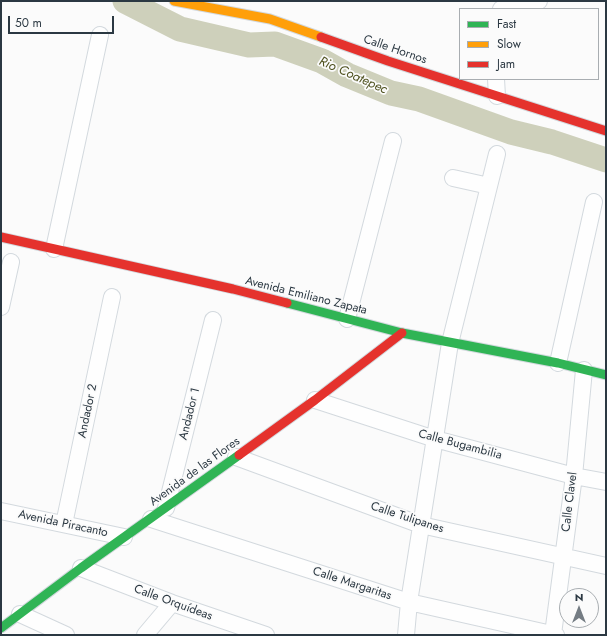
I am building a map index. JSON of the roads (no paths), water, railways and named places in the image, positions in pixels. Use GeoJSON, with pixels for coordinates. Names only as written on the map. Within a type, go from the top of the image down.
{"type":"FeatureCollection","features":[{"type":"Feature","properties":{"kind":"street","name":"Calle Hornos"},"geometry":{"type":"LineString","coordinates":[[174,1],[270,19],[381,58],[606,131]]}},
{"type":"Feature","properties":{"kind":"street"},"geometry":{"type":"LineString","coordinates":[[503,8],[515,3],[539,1]]}},
{"type":"Feature","properties":{"kind":"street"},"geometry":{"type":"LineString","coordinates":[[54,249],[100,36]]}},
{"type":"Feature","properties":{"kind":"street"},"geometry":{"type":"LineString","coordinates":[[496,80],[496,96]]}},
{"type":"Feature","properties":{"kind":"street"},"geometry":{"type":"LineString","coordinates":[[347,319],[393,141]]}},
{"type":"Feature","properties":{"kind":"street"},"geometry":{"type":"LineString","coordinates":[[406,635],[409,602],[450,343],[497,154]]}},
{"type":"Feature","properties":{"kind":"street"},"geometry":{"type":"LineString","coordinates":[[453,178],[489,186]]}},
{"type":"Feature","properties":{"kind":"street"},"geometry":{"type":"LineString","coordinates":[[558,363],[594,202]]}},
{"type":"Feature","properties":{"kind":"street","name":"Avenida Emiliano Zapata"},"geometry":{"type":"LineString","coordinates":[[1,238],[233,289],[402,333],[558,363],[606,374]]}},
{"type":"Feature","properties":{"kind":"street"},"geometry":{"type":"LineString","coordinates":[[1,307],[11,262]]}},
{"type":"Feature","properties":{"kind":"street","name":"Andador 2"},"geometry":{"type":"LineString","coordinates":[[64,524],[112,297]]}},
{"type":"Feature","properties":{"kind":"street","name":"Andador 1"},"geometry":{"type":"LineString","coordinates":[[166,508],[213,320]]}},
{"type":"Feature","properties":{"kind":"street","name":"Avenida de las Flores"},"geometry":{"type":"LineString","coordinates":[[1,628],[81,568],[315,400],[402,333]]}},
{"type":"Feature","properties":{"kind":"street","name":"Calle Clavel"},"geometry":{"type":"LineString","coordinates":[[555,635],[574,476],[584,370]]}},
{"type":"Feature","properties":{"kind":"street","name":"Calle Bugambilia"},"geometry":{"type":"LineString","coordinates":[[315,400],[435,440],[574,476],[606,482]]}},
{"type":"Feature","properties":{"kind":"street","name":"Calle Tulipanes"},"geometry":{"type":"LineString","coordinates":[[236,457],[421,525],[606,566]]}},
{"type":"Feature","properties":{"kind":"street","name":"Avenida Piracanto"},"geometry":{"type":"LineString","coordinates":[[1,510],[124,537]]}},
{"type":"Feature","properties":{"kind":"street","name":"Calle Margaritas"},"geometry":{"type":"LineString","coordinates":[[151,519],[409,602],[511,630],[555,635]]}},
{"type":"Feature","properties":{"kind":"street","name":"Calle Orquídeas"},"geometry":{"type":"LineString","coordinates":[[81,568],[257,634]]}},
{"type":"Feature","properties":{"kind":"street"},"geometry":{"type":"LineString","coordinates":[[145,635],[172,603]]}},
{"type":"Feature","properties":{"kind":"street"},"geometry":{"type":"LineString","coordinates":[[20,614],[63,634]]}},
{"type":"Feature","properties":{"kind":"waterway","name":"Rio Coatepec"},"geometry":{"type":"LineString","coordinates":[[125,1],[180,29],[249,45],[275,44],[322,61],[347,75],[391,93],[419,99],[511,132],[552,142],[606,160]]}}]}
